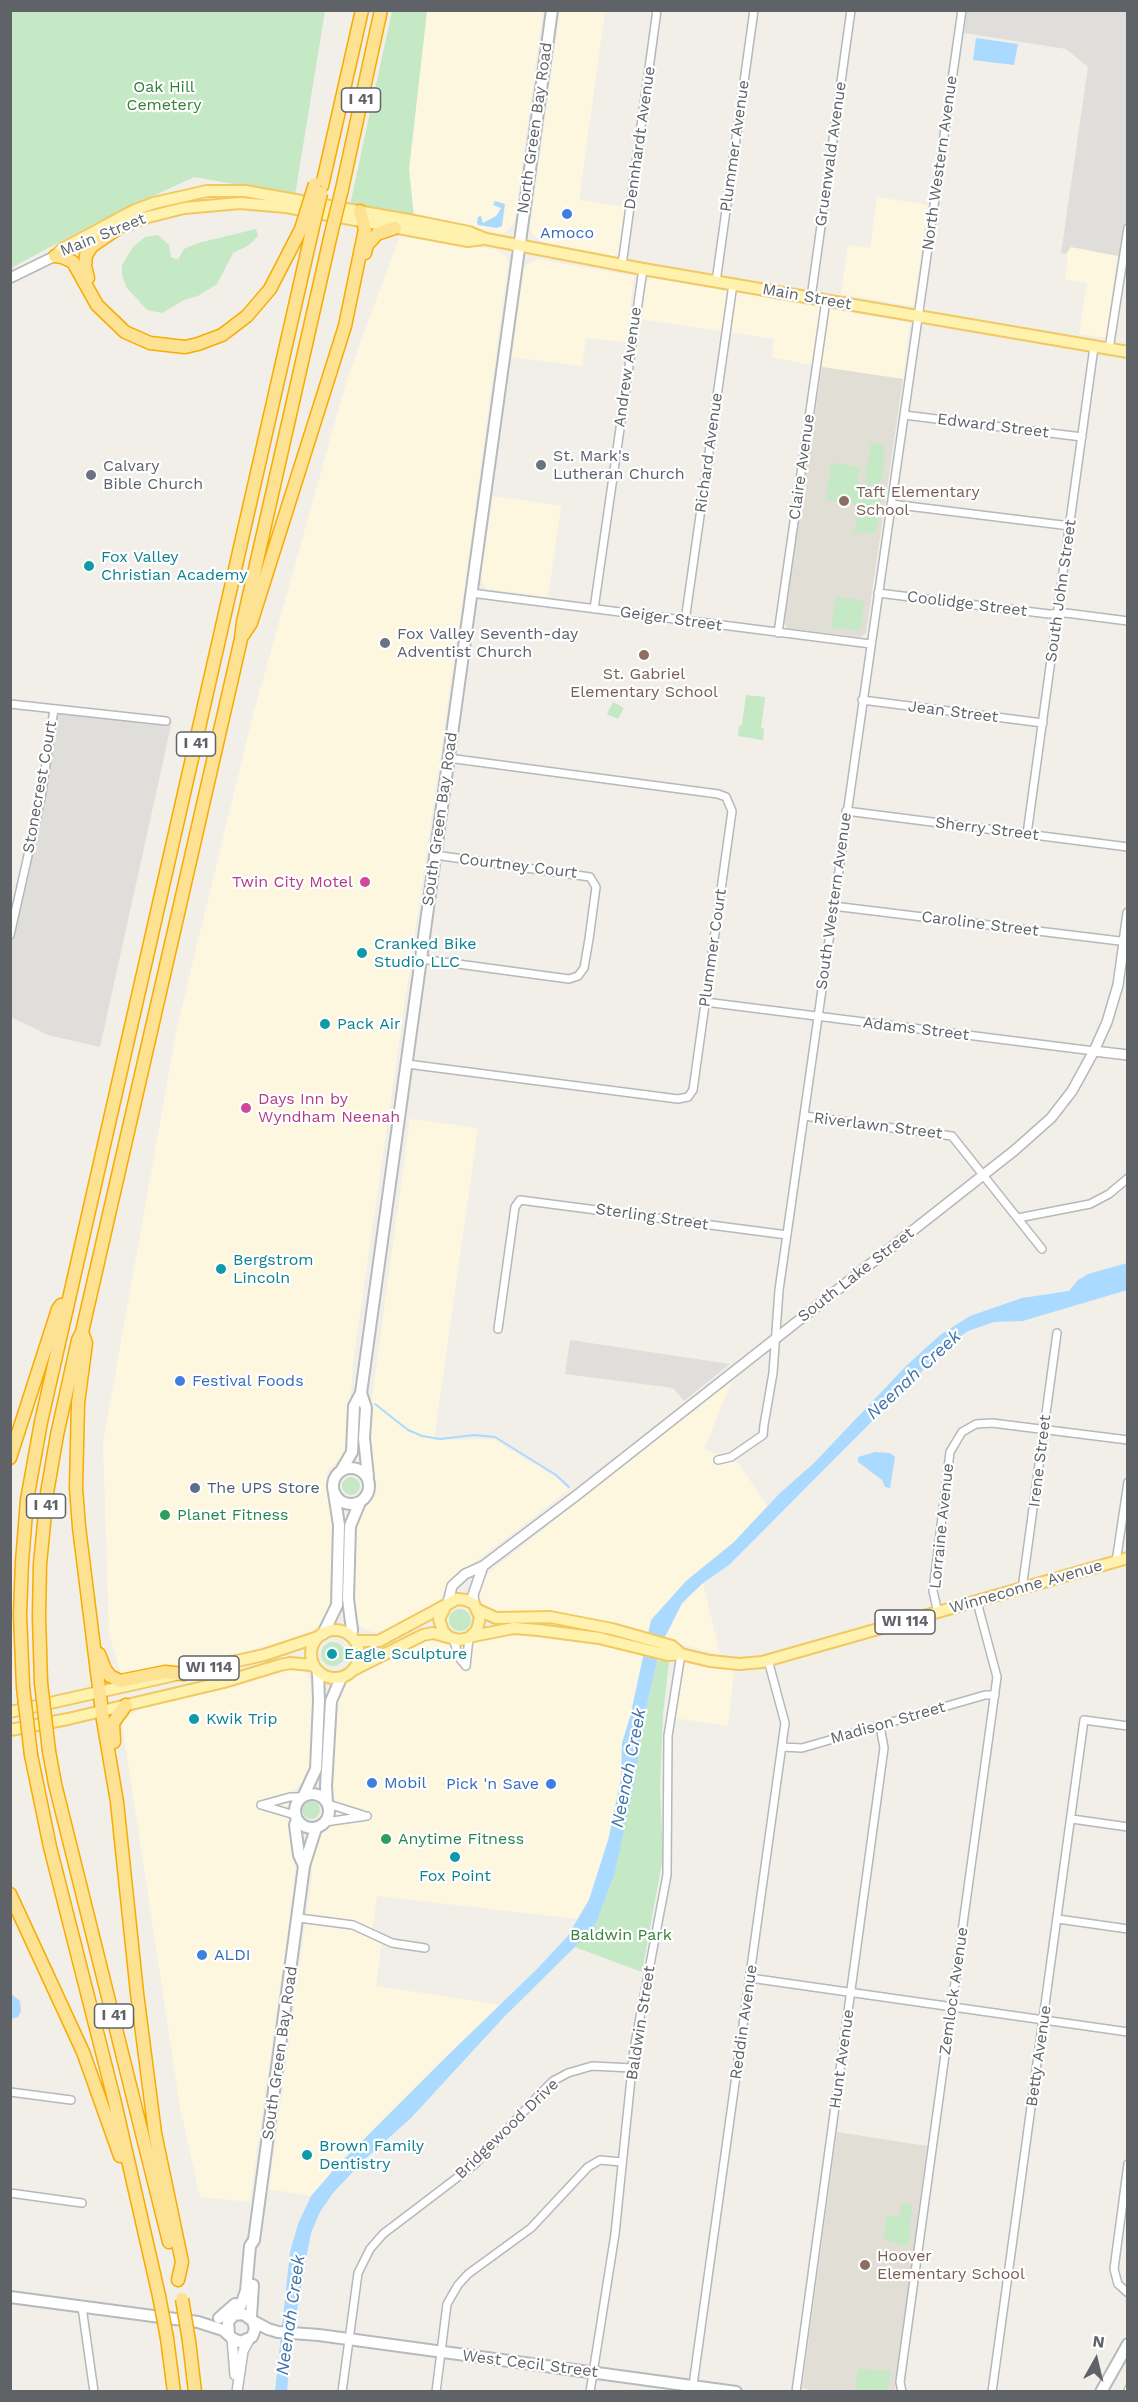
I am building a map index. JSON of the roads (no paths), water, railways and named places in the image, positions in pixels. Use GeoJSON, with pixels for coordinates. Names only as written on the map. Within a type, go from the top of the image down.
{"type":"FeatureCollection","features":[{"type":"Feature","properties":{"kind":"highway","name":"I 41"},"geometry":{"type":"LineString","coordinates":[[174,2391],[167,2338],[139,2204],[50,1847],[31,1755],[23,1687],[20,1614],[27,1500],[40,1422],[307,230],[350,68],[362,10]]}},
{"type":"Feature","properties":{"kind":"highway","name":"I 41"},"geometry":{"type":"LineString","coordinates":[[195,2391],[178,2280],[55,1784],[41,1683],[39,1575],[47,1493],[57,1435],[241,639],[245,610],[381,10]]}},
{"type":"Feature","properties":{"kind":"highway"},"geometry":{"type":"LineString","coordinates":[[241,639],[251,623],[345,326],[362,217]]}},
{"type":"Feature","properties":{"kind":"highway"},"geometry":{"type":"LineString","coordinates":[[345,326],[351,316],[367,245],[377,234],[394,228]]}},
{"type":"Feature","properties":{"kind":"highway"},"geometry":{"type":"LineString","coordinates":[[102,309],[86,276],[85,261],[92,246],[117,229]]}},
{"type":"Feature","properties":{"kind":"highway"},"geometry":{"type":"LineString","coordinates":[[55,256],[73,262],[97,305],[125,332],[150,343],[185,346],[212,340],[232,328],[260,302],[307,230]]}},
{"type":"Feature","properties":{"kind":"highway"},"geometry":{"type":"LineString","coordinates":[[10,1458],[58,1309],[68,1298]]}},
{"type":"Feature","properties":{"kind":"highway"},"geometry":{"type":"LineString","coordinates":[[82,1332],[86,1343],[78,1403],[76,1488],[83,1563],[100,1661],[110,1676],[126,1681],[165,1672],[184,1674]]}},
{"type":"Feature","properties":{"kind":"highway"},"geometry":{"type":"LineString","coordinates":[[94,1634],[99,1692],[117,1802],[137,1993],[155,2133],[182,2262],[178,2280]]}},
{"type":"Feature","properties":{"kind":"highway"},"geometry":{"type":"LineString","coordinates":[[117,1802],[121,1787],[112,1730],[114,1720],[126,1705]]}},
{"type":"Feature","properties":{"kind":"highway"},"geometry":{"type":"LineString","coordinates":[[10,1894],[83,2052],[116,2141],[131,2196],[139,2204]]}},
{"type":"Feature","properties":{"kind":"main road","name":"North Green Bay Road"},"geometry":{"type":"LineString","coordinates":[[519,245],[552,10]]}},
{"type":"Feature","properties":{"kind":"main road","name":"Main Street"},"geometry":{"type":"LineString","coordinates":[[55,256],[62,249],[135,210],[154,202],[207,191],[257,192],[362,217],[394,228],[468,241],[486,239]]}},
{"type":"Feature","properties":{"kind":"main road","name":"Main Street"},"geometry":{"type":"LineString","coordinates":[[55,256],[65,254],[101,234],[148,217],[184,208],[240,203],[286,207],[469,232],[486,239],[622,265],[1128,352]]}},
{"type":"Feature","properties":{"kind":"main road","name":"South Green Bay Road"},"geometry":{"type":"LineString","coordinates":[[341,1471],[352,1452],[354,1406],[361,1393],[519,245]]}},
{"type":"Feature","properties":{"kind":"main road","name":"South Green Bay Road"},"geometry":{"type":"LineString","coordinates":[[361,1393],[366,1408],[364,1438],[368,1477]]}},
{"type":"Feature","properties":{"kind":"main road"},"geometry":{"type":"LineString","coordinates":[[320,1635],[337,1631],[353,1638],[379,1641],[447,1604],[463,1599],[475,1603],[480,1624],[471,1637],[450,1638],[431,1633],[413,1638],[341,1678],[331,1701],[326,1786],[330,1812],[321,1825],[307,1827],[296,1817],[295,1806],[303,1796],[316,1769],[319,1701],[311,1650],[337,1605],[339,1525],[333,1483],[341,1471],[352,1467],[359,1469],[368,1477],[369,1490],[352,1518],[350,1530],[348,1599],[353,1638],[359,1656],[353,1670]]}},
{"type":"Feature","properties":{"kind":"main road"},"geometry":{"type":"LineString","coordinates":[[334,1493],[348,1504],[360,1502]]}},
{"type":"Feature","properties":{"kind":"main road","name":"Winneconne Avenue"},"geometry":{"type":"LineString","coordinates":[[475,1603],[496,1618],[560,1619],[681,1654],[730,1663],[768,1660],[1122,1560]]}},
{"type":"Feature","properties":{"kind":"main road"},"geometry":{"type":"LineString","coordinates":[[447,1604],[439,1619],[442,1631],[450,1638]]}},
{"type":"Feature","properties":{"kind":"main road","name":"Winneconne Avenue"},"geometry":{"type":"LineString","coordinates":[[471,1637],[514,1628],[646,1644]]}},
{"type":"Feature","properties":{"kind":"main road","name":"WI 114"},"geometry":{"type":"LineString","coordinates":[[10,1712],[264,1655],[320,1635]]}},
{"type":"Feature","properties":{"kind":"main road","name":"WI 114"},"geometry":{"type":"LineString","coordinates":[[10,1730],[224,1682],[280,1665],[290,1663],[314,1668]]}},
{"type":"Feature","properties":{"kind":"main road"},"geometry":{"type":"LineString","coordinates":[[314,1668],[332,1678],[341,1678]]}},
{"type":"Feature","properties":{"kind":"main road"},"geometry":{"type":"LineString","coordinates":[[303,1796],[319,1794],[328,1803]]}},
{"type":"Feature","properties":{"kind":"main road","name":"South Green Bay Road"},"geometry":{"type":"LineString","coordinates":[[296,1817],[295,1825],[304,1866]]}},
{"type":"Feature","properties":{"kind":"main road","name":"South Green Bay Road"},"geometry":{"type":"LineString","coordinates":[[232,2317],[245,2296],[299,1918],[304,1866],[321,1825]]}},
{"type":"Feature","properties":{"kind":"main road","name":"South Green Bay Road"},"geometry":{"type":"LineString","coordinates":[[252,2243],[257,2246],[252,2315]]}},
{"type":"Feature","properties":{"kind":"main road"},"geometry":{"type":"LineString","coordinates":[[219,2318],[236,2303],[245,2259],[252,2243]]}},
{"type":"Feature","properties":{"kind":"main road"},"geometry":{"type":"LineString","coordinates":[[10,2297],[198,2322],[223,2330],[240,2342],[280,2332]]}},
{"type":"Feature","properties":{"kind":"main road"},"geometry":{"type":"LineString","coordinates":[[198,2322],[243,2314],[252,2315],[268,2329],[280,2332]]}},
{"type":"Feature","properties":{"kind":"main road"},"geometry":{"type":"LineString","coordinates":[[250,2339],[255,2329],[252,2315]]}},
{"type":"Feature","properties":{"kind":"main road"},"geometry":{"type":"LineString","coordinates":[[231,2337],[227,2326],[232,2317]]}},
{"type":"Feature","properties":{"kind":"main road","name":"West Cecil Street"},"geometry":{"type":"LineString","coordinates":[[280,2332],[736,2391]]}},
{"type":"Feature","properties":{"kind":"main road"},"geometry":{"type":"LineString","coordinates":[[1101,2391],[1128,2344]]}},
{"type":"Feature","properties":{"kind":"street","name":"Dennhardt Avenue"},"geometry":{"type":"LineString","coordinates":[[622,265],[657,10]]}},
{"type":"Feature","properties":{"kind":"street","name":"Plummer Avenue"},"geometry":{"type":"LineString","coordinates":[[716,282],[754,10]]}},
{"type":"Feature","properties":{"kind":"street","name":"Gruenwald Avenue"},"geometry":{"type":"LineString","coordinates":[[811,298],[851,10]]}},
{"type":"Feature","properties":{"kind":"street","name":"North Western Avenue"},"geometry":{"type":"LineString","coordinates":[[918,316],[962,10]]}},
{"type":"Feature","properties":{"kind":"street"},"geometry":{"type":"LineString","coordinates":[[1109,349],[1128,228]]}},
{"type":"Feature","properties":{"kind":"street"},"geometry":{"type":"LineString","coordinates":[[10,278],[55,256]]}},
{"type":"Feature","properties":{"kind":"street","name":"Andrew Avenue"},"geometry":{"type":"LineString","coordinates":[[594,609],[643,268]]}},
{"type":"Feature","properties":{"kind":"street","name":"Richard Avenue"},"geometry":{"type":"LineString","coordinates":[[685,621],[733,284]]}},
{"type":"Feature","properties":{"kind":"street","name":"Claire Avenue"},"geometry":{"type":"LineString","coordinates":[[778,633],[826,300]]}},
{"type":"Feature","properties":{"kind":"street","name":"South Western Avenue"},"geometry":{"type":"LineString","coordinates":[[718,1460],[731,1457],[763,1435],[787,1235],[918,316]]}},
{"type":"Feature","properties":{"kind":"street","name":"South John Street"},"geometry":{"type":"LineString","coordinates":[[1027,834],[1094,346]]}},
{"type":"Feature","properties":{"kind":"street","name":"Edward Street"},"geometry":{"type":"LineString","coordinates":[[904,415],[1082,437]]}},
{"type":"Feature","properties":{"kind":"street"},"geometry":{"type":"LineString","coordinates":[[891,504],[1070,526]]}},
{"type":"Feature","properties":{"kind":"street","name":"Geiger Street"},"geometry":{"type":"LineString","coordinates":[[471,593],[871,645]]}},
{"type":"Feature","properties":{"kind":"street","name":"Coolidge Street"},"geometry":{"type":"LineString","coordinates":[[878,593],[1049,614],[1128,621]]}},
{"type":"Feature","properties":{"kind":"street","name":"Jean Street"},"geometry":{"type":"LineString","coordinates":[[862,700],[1043,723]]}},
{"type":"Feature","properties":{"kind":"street"},"geometry":{"type":"LineString","coordinates":[[10,704],[166,721]]}},
{"type":"Feature","properties":{"kind":"street","name":"Stonecrest Court"},"geometry":{"type":"LineString","coordinates":[[10,935],[41,798],[54,709]]}},
{"type":"Feature","properties":{"kind":"street","name":"Plummer Court"},"geometry":{"type":"LineString","coordinates":[[407,1064],[685,1099],[693,1090],[732,811],[726,797],[448,758]]}},
{"type":"Feature","properties":{"kind":"street","name":"Sherry Street"},"geometry":{"type":"LineString","coordinates":[[846,811],[1128,847]]}},
{"type":"Feature","properties":{"kind":"street","name":"Courtney Court"},"geometry":{"type":"LineString","coordinates":[[421,959],[569,979],[578,976],[582,972],[587,949],[596,887],[590,877],[435,855]]}},
{"type":"Feature","properties":{"kind":"street","name":"Caroline Street"},"geometry":{"type":"LineString","coordinates":[[833,906],[1126,942]]}},
{"type":"Feature","properties":{"kind":"street","name":"South Lake Street"},"geometry":{"type":"LineString","coordinates":[[447,1604],[452,1586],[468,1572],[483,1566],[774,1340],[984,1175],[1051,1118],[1072,1091],[1094,1051],[1113,1004],[1126,942],[1128,913]]}},
{"type":"Feature","properties":{"kind":"street","name":"Adams Street"},"geometry":{"type":"LineString","coordinates":[[705,1002],[1128,1055]]}},
{"type":"Feature","properties":{"kind":"street","name":"Riverlawn Street"},"geometry":{"type":"LineString","coordinates":[[804,1116],[948,1134],[954,1138],[1042,1249]]}},
{"type":"Feature","properties":{"kind":"street"},"geometry":{"type":"LineString","coordinates":[[1018,1218],[1090,1204],[1109,1194],[1128,1178]]}},
{"type":"Feature","properties":{"kind":"street","name":"Sterling Street"},"geometry":{"type":"LineString","coordinates":[[498,1329],[517,1201],[524,1200],[787,1235]]}},
{"type":"Feature","properties":{"kind":"street","name":"Irene Street"},"geometry":{"type":"LineString","coordinates":[[1022,1589],[1057,1333]]}},
{"type":"Feature","properties":{"kind":"street","name":"Lorraine Avenue"},"geometry":{"type":"LineString","coordinates":[[938,1613],[933,1591],[950,1452],[953,1444],[969,1427],[984,1423],[1128,1440]]}},
{"type":"Feature","properties":{"kind":"street"},"geometry":{"type":"LineString","coordinates":[[1122,1560],[1128,1482]]}},
{"type":"Feature","properties":{"kind":"street"},"geometry":{"type":"LineString","coordinates":[[475,1603],[483,1566]]}},
{"type":"Feature","properties":{"kind":"street"},"geometry":{"type":"LineString","coordinates":[[468,1572],[475,1603]]}},
{"type":"Feature","properties":{"kind":"street","name":"Zemlock Avenue"},"geometry":{"type":"LineString","coordinates":[[902,2391],[900,2382],[995,1695],[997,1673],[976,1602]]}},
{"type":"Feature","properties":{"kind":"street"},"geometry":{"type":"LineString","coordinates":[[450,1638],[466,1666],[471,1637]]}},
{"type":"Feature","properties":{"kind":"street","name":"Baldwin Street"},"geometry":{"type":"LineString","coordinates":[[590,2391],[610,2269],[632,2068],[667,1875],[668,1736],[681,1654]]}},
{"type":"Feature","properties":{"kind":"street","name":"Reddin Avenue"},"geometry":{"type":"LineString","coordinates":[[693,2385],[785,1719],[768,1660]]}},
{"type":"Feature","properties":{"kind":"street","name":"Madison Street"},"geometry":{"type":"LineString","coordinates":[[782,1747],[802,1748],[985,1695],[995,1695]]}},
{"type":"Feature","properties":{"kind":"street","name":"Betty Avenue"},"geometry":{"type":"LineString","coordinates":[[992,2391],[1084,1720],[1128,1725]]}},
{"type":"Feature","properties":{"kind":"street","name":"Hunt Avenue"},"geometry":{"type":"LineString","coordinates":[[796,2391],[884,1748],[880,1726]]}},
{"type":"Feature","properties":{"kind":"street"},"geometry":{"type":"LineString","coordinates":[[296,1817],[261,1805],[303,1796]]}},
{"type":"Feature","properties":{"kind":"street"},"geometry":{"type":"LineString","coordinates":[[321,1825],[367,1816],[328,1803]]}},
{"type":"Feature","properties":{"kind":"street"},"geometry":{"type":"LineString","coordinates":[[1072,1819],[1128,1827]]}},
{"type":"Feature","properties":{"kind":"street"},"geometry":{"type":"LineString","coordinates":[[299,1918],[353,1925],[392,1943],[425,1948]]}},
{"type":"Feature","properties":{"kind":"street"},"geometry":{"type":"LineString","coordinates":[[1058,1919],[1128,1929]]}},
{"type":"Feature","properties":{"kind":"street"},"geometry":{"type":"LineString","coordinates":[[750,1978],[1128,2032]]}},
{"type":"Feature","properties":{"kind":"street","name":"Bridgewood Drive"},"geometry":{"type":"LineString","coordinates":[[342,2391],[358,2273],[370,2249],[382,2234],[475,2164],[553,2081],[568,2073],[592,2066],[632,2068]]}},
{"type":"Feature","properties":{"kind":"street"},"geometry":{"type":"LineString","coordinates":[[10,2092],[70,2100]]}},
{"type":"Feature","properties":{"kind":"street"},"geometry":{"type":"LineString","coordinates":[[436,2391],[447,2304],[458,2285],[468,2274],[531,2228],[588,2167],[600,2160],[622,2162]]}},
{"type":"Feature","properties":{"kind":"street"},"geometry":{"type":"LineString","coordinates":[[1128,2164],[1114,2269],[1118,2284],[1128,2293]]}},
{"type":"Feature","properties":{"kind":"street"},"geometry":{"type":"LineString","coordinates":[[10,2193],[82,2203]]}},
{"type":"Feature","properties":{"kind":"street"},"geometry":{"type":"LineString","coordinates":[[82,2307],[94,2391]]}},
{"type":"Feature","properties":{"kind":"street"},"geometry":{"type":"LineString","coordinates":[[231,2337],[237,2390]]}},
{"type":"Feature","properties":{"kind":"street"},"geometry":{"type":"LineString","coordinates":[[237,2390],[243,2350],[250,2339]]}},
{"type":"Feature","properties":{"kind":"water"},"geometry":{"type":"Polygon","coordinates":[[[976,38],[1018,44],[1014,65],[973,60],[976,38]]]}},
{"type":"Feature","properties":{"kind":"water"},"geometry":{"type":"Polygon","coordinates":[[[495,201],[505,204],[502,226],[497,228],[478,225],[478,217],[481,216],[483,223],[496,216],[501,208],[493,205],[495,201]]]}},
{"type":"Feature","properties":{"kind":"water","name":"Neenah Creek"},"geometry":{"type":"Polygon","coordinates":[[[1127,1263],[1127,1290],[1023,1321],[994,1322],[968,1331],[946,1347],[729,1565],[703,1583],[682,1603],[665,1637],[657,1661],[614,1876],[597,1921],[587,1935],[504,2017],[411,2118],[363,2161],[333,2193],[320,2212],[311,2233],[303,2275],[291,2346],[287,2391],[275,2392],[290,2252],[298,2224],[311,2196],[337,2166],[537,1969],[567,1937],[589,1900],[609,1837],[621,1778],[622,1743],[630,1717],[651,1620],[686,1581],[734,1542],[780,1493],[814,1463],[906,1366],[940,1335],[970,1316],[1022,1298],[1069,1291],[1078,1280],[1088,1274],[1127,1263]]]}},
{"type":"Feature","properties":{"kind":"water"},"geometry":{"type":"Polygon","coordinates":[[[875,1452],[890,1453],[895,1457],[890,1488],[885,1487],[882,1480],[858,1462],[858,1457],[875,1452]]]}},
{"type":"Feature","properties":{"kind":"water"},"geometry":{"type":"Polygon","coordinates":[[[11,1994],[20,2001],[21,2011],[18,2017],[11,2019],[11,1994]]]}},
{"type":"Feature","properties":{"kind":"waterway"},"geometry":{"type":"LineString","coordinates":[[375,1404],[408,1430],[422,1436],[440,1439],[474,1435],[495,1437],[556,1475],[569,1487]]}},
{"type":"Feature","properties":{"kind":"railway"},"geometry":{"type":"LineString","coordinates":[[1124,2392],[1128,2385]]}},
{"type":"Feature","properties":{"kind":"place","name":"Amoco"},"geometry":{"type":"Point","coordinates":[567,214]}},
{"type":"Feature","properties":{"kind":"place","name":"St. Mark's Lutheran Church"},"geometry":{"type":"Point","coordinates":[541,465]}},
{"type":"Feature","properties":{"kind":"place","name":"Calvary Bible Church"},"geometry":{"type":"Point","coordinates":[91,475]}},
{"type":"Feature","properties":{"kind":"place","name":"Taft Elementary School"},"geometry":{"type":"Point","coordinates":[844,501]}},
{"type":"Feature","properties":{"kind":"place","name":"Fox Valley Christian Academy"},"geometry":{"type":"Point","coordinates":[89,566]}},
{"type":"Feature","properties":{"kind":"place","name":"Fox Valley Seventh-day Adventist Church"},"geometry":{"type":"Point","coordinates":[385,643]}},
{"type":"Feature","properties":{"kind":"place","name":"St. Gabriel Elementary School"},"geometry":{"type":"Point","coordinates":[644,655]}},
{"type":"Feature","properties":{"kind":"place","name":"Twin City Motel"},"geometry":{"type":"Point","coordinates":[365,882]}},
{"type":"Feature","properties":{"kind":"place","name":"Cranked Bike Studio LLC"},"geometry":{"type":"Point","coordinates":[362,953]}},
{"type":"Feature","properties":{"kind":"place","name":"Pack Air"},"geometry":{"type":"Point","coordinates":[325,1024]}},
{"type":"Feature","properties":{"kind":"place","name":"Days Inn by Wyndham Neenah"},"geometry":{"type":"Point","coordinates":[246,1108]}},
{"type":"Feature","properties":{"kind":"place","name":"Bergstrom Lincoln"},"geometry":{"type":"Point","coordinates":[221,1269]}},
{"type":"Feature","properties":{"kind":"place","name":"Festival Foods"},"geometry":{"type":"Point","coordinates":[180,1381]}},
{"type":"Feature","properties":{"kind":"place","name":"The UPS Store"},"geometry":{"type":"Point","coordinates":[195,1488]}},
{"type":"Feature","properties":{"kind":"place","name":"Planet Fitness"},"geometry":{"type":"Point","coordinates":[165,1515]}},
{"type":"Feature","properties":{"kind":"place","name":"Eagle Sculpture"},"geometry":{"type":"Point","coordinates":[332,1654]}},
{"type":"Feature","properties":{"kind":"place","name":"Kwik Trip"},"geometry":{"type":"Point","coordinates":[194,1719]}},
{"type":"Feature","properties":{"kind":"place","name":"Mobil"},"geometry":{"type":"Point","coordinates":[372,1783]}},
{"type":"Feature","properties":{"kind":"place","name":"Pick 'n Save"},"geometry":{"type":"Point","coordinates":[551,1784]}},
{"type":"Feature","properties":{"kind":"place","name":"Anytime Fitness"},"geometry":{"type":"Point","coordinates":[386,1839]}},
{"type":"Feature","properties":{"kind":"place","name":"Fox Point"},"geometry":{"type":"Point","coordinates":[455,1857]}},
{"type":"Feature","properties":{"kind":"place","name":"ALDI"},"geometry":{"type":"Point","coordinates":[202,1955]}},
{"type":"Feature","properties":{"kind":"place","name":"Brown Family Dentistry"},"geometry":{"type":"Point","coordinates":[307,2155]}},
{"type":"Feature","properties":{"kind":"place","name":"Hoover Elementary School"},"geometry":{"type":"Point","coordinates":[865,2265]}},
{"type":"Feature","properties":{"kind":"park label","name":"Oak Hill Cemetery"},"geometry":{"type":"Point","coordinates":[164,96]}},
{"type":"Feature","properties":{"kind":"park label","name":"Baldwin Park"},"geometry":{"type":"Point","coordinates":[621,1935]}}]}
